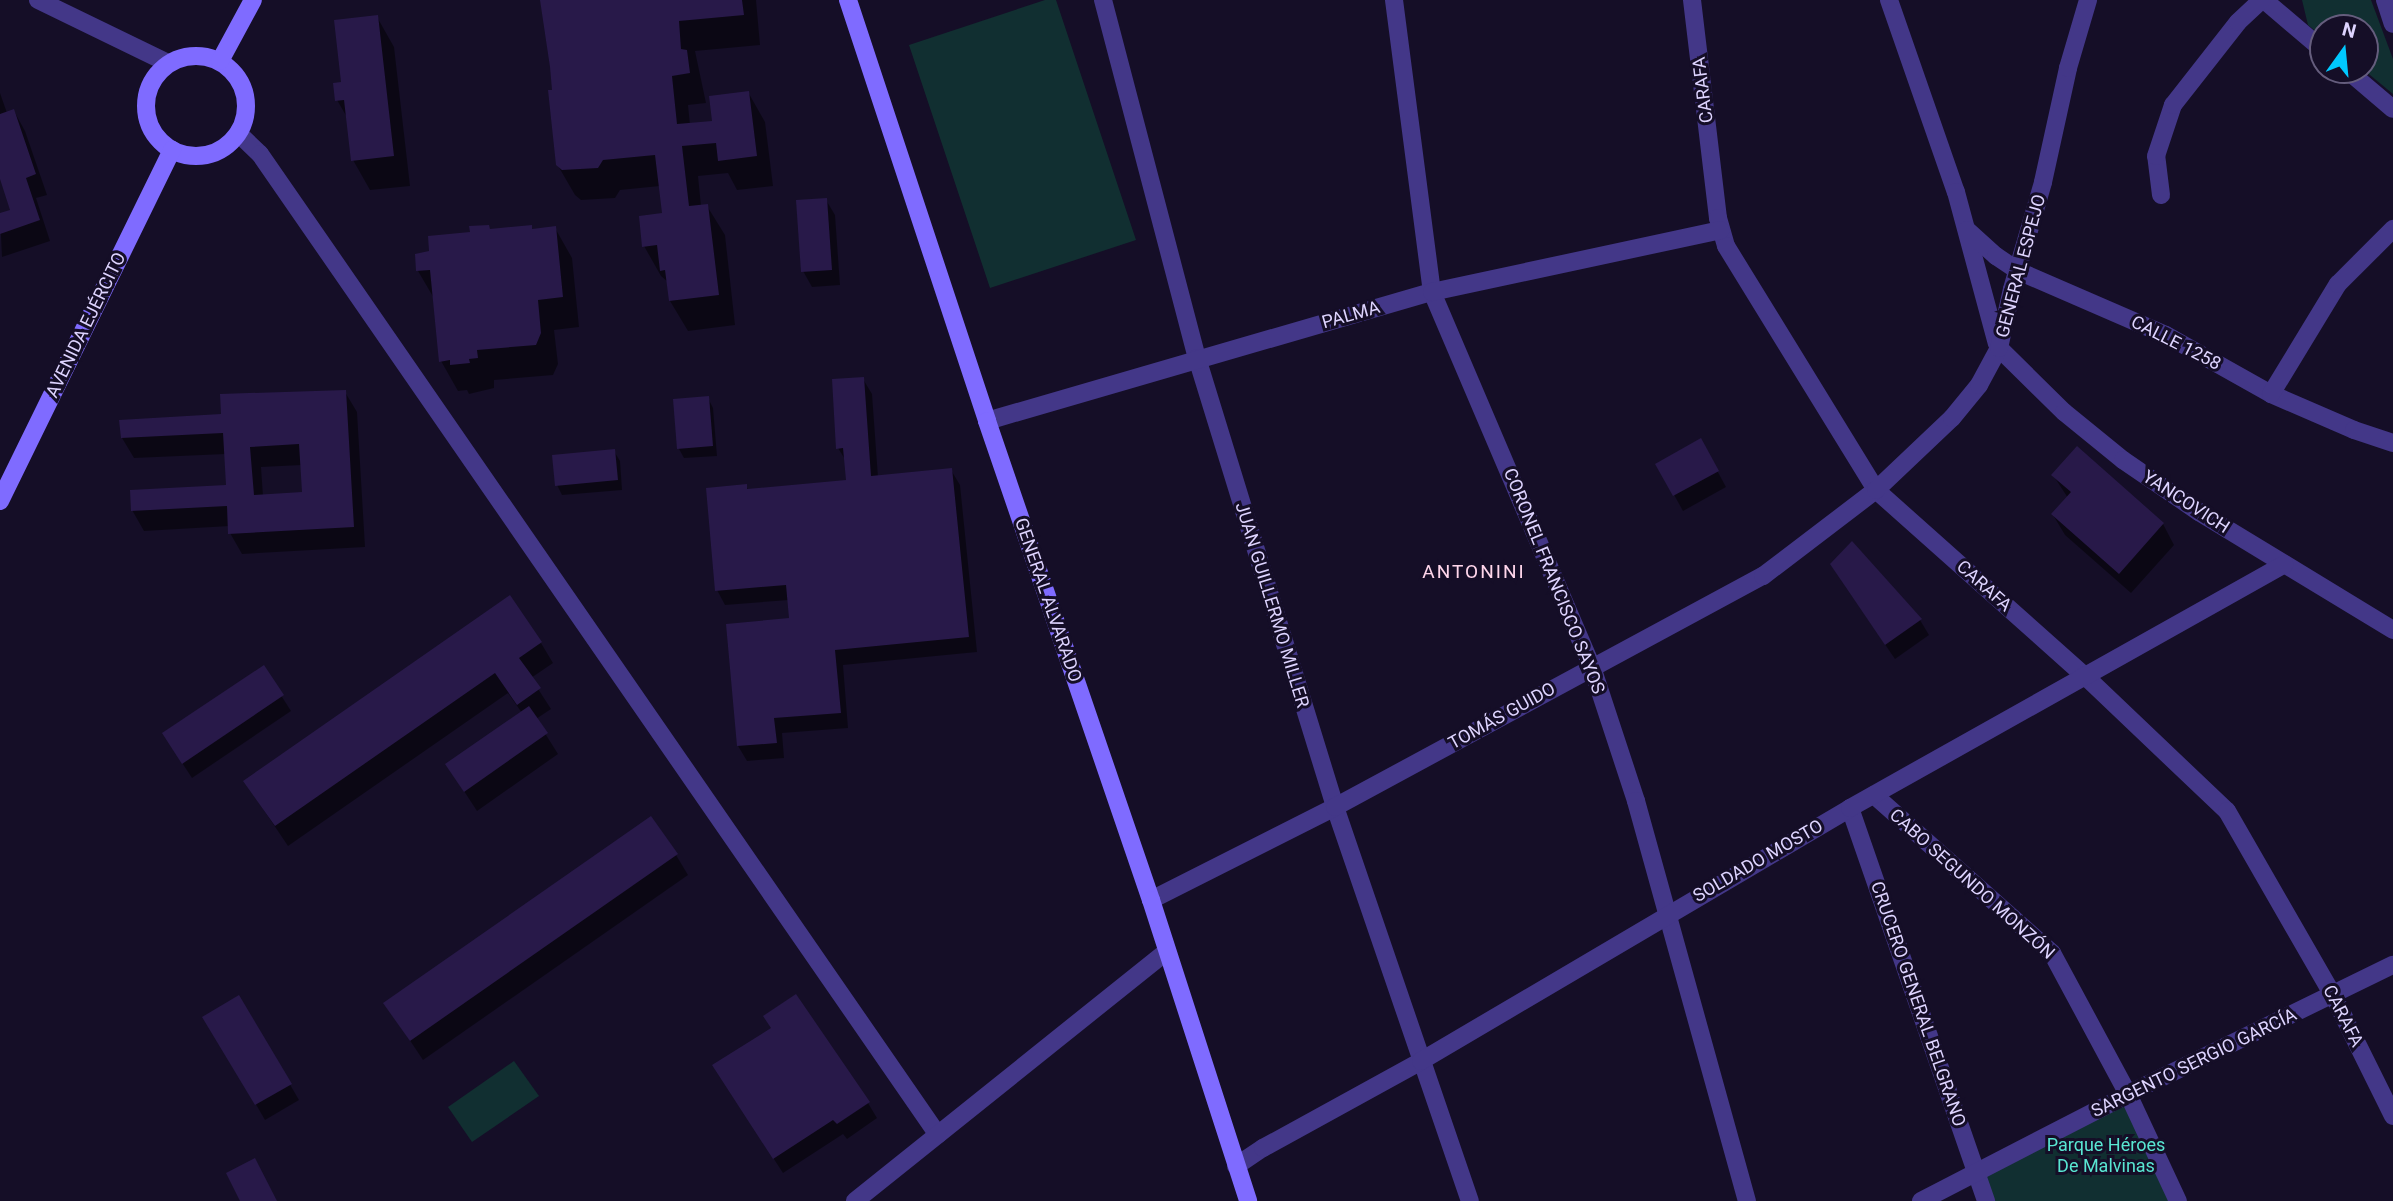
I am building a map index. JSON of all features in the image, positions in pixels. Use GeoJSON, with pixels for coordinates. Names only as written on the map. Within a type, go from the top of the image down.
{"type":"FeatureCollection","features":[{"type":"Feature","properties":{"kind":"street"},"geometry":{"type":"LineString","coordinates":[[38,0],[168,63]]}},
{"type":"Feature","properties":{"kind":"street"},"geometry":{"type":"LineString","coordinates":[[219,61],[253,0]]}},
{"type":"Feature","properties":{"kind":"street","name":"GENERAL ALVARADO"},"geometry":{"type":"LineString","coordinates":[[848,0],[987,421],[1150,900],[1248,1201]]}},
{"type":"Feature","properties":{"kind":"street","name":"JUAN GUILLERMO MILLER"},"geometry":{"type":"LineString","coordinates":[[1103,0],[1197,358],[1335,807],[1470,1201]]}},
{"type":"Feature","properties":{"kind":"street","name":"CORONEL FRANCISCO SAYOS"},"geometry":{"type":"LineString","coordinates":[[1394,0],[1432,292],[1592,667],[1636,801],[1747,1201]]}},
{"type":"Feature","properties":{"kind":"street","name":"CARAFA"},"geometry":{"type":"LineString","coordinates":[[1692,0],[1720,230],[1726,246],[1876,490],[2084,675],[2227,811],[2333,995],[2393,1116]]}},
{"type":"Feature","properties":{"kind":"street"},"geometry":{"type":"LineString","coordinates":[[1889,0],[1967,230],[1999,348]]}},
{"type":"Feature","properties":{"kind":"street","name":"GENERAL ESPEJO"},"geometry":{"type":"LineString","coordinates":[[1876,490],[1952,418],[1979,385],[1999,348],[2043,182],[2068,68],[2088,0]]}},
{"type":"Feature","properties":{"kind":"street"},"geometry":{"type":"LineString","coordinates":[[2161,195],[2156,156],[2173,106],[2238,22],[2263,0],[2309,38]]}},
{"type":"Feature","properties":{"kind":"street"},"geometry":{"type":"LineString","coordinates":[[2385,0],[2393,24]]}},
{"type":"Feature","properties":{"kind":"street"},"geometry":{"type":"LineString","coordinates":[[194,55],[219,61],[233,71],[244,93],[245,118],[238,133],[216,152],[201,156],[172,150],[158,139],[149,125],[145,108],[148,90],[155,75],[168,63],[194,55]]}},
{"type":"Feature","properties":{"kind":"street"},"geometry":{"type":"LineString","coordinates":[[2364,84],[2393,109]]}},
{"type":"Feature","properties":{"kind":"street"},"geometry":{"type":"LineString","coordinates":[[238,133],[260,154],[938,1135]]}},
{"type":"Feature","properties":{"kind":"street","name":"AVENIDA EJÉRCITO"},"geometry":{"type":"LineString","coordinates":[[0,501],[172,150]]}},
{"type":"Feature","properties":{"kind":"street"},"geometry":{"type":"LineString","coordinates":[[2271,394],[2338,284],[2393,229]]}},
{"type":"Feature","properties":{"kind":"street","name":"PALMA"},"geometry":{"type":"LineString","coordinates":[[987,421],[1432,292],[1720,230]]}},
{"type":"Feature","properties":{"kind":"street","name":"CALLE 1258"},"geometry":{"type":"LineString","coordinates":[[1967,230],[2018,271],[2165,335],[2271,394],[2354,430],[2393,443]]}},
{"type":"Feature","properties":{"kind":"street","name":"YANCOVICH"},"geometry":{"type":"LineString","coordinates":[[1999,348],[2064,412],[2123,460],[2199,512],[2393,630]]}},
{"type":"Feature","properties":{"kind":"street","name":"TOMÁS GUIDO"},"geometry":{"type":"LineString","coordinates":[[1150,900],[1335,807],[1763,576],[1876,490]]}},
{"type":"Feature","properties":{"kind":"street","name":"SOLDADO MOSTO"},"geometry":{"type":"LineString","coordinates":[[1236,1166],[1263,1148],[1421,1061],[1668,912],[2284,564]]}},
{"type":"Feature","properties":{"kind":"street","name":"CABO SEGUNDO MONZÓN"},"geometry":{"type":"LineString","coordinates":[[1874,795],[2052,953],[2128,1094],[2178,1201]]}},
{"type":"Feature","properties":{"kind":"street","name":"CRUCERO GENERAL BELGRANO"},"geometry":{"type":"LineString","coordinates":[[1850,808],[1986,1201]]}},
{"type":"Feature","properties":{"kind":"street"},"geometry":{"type":"LineString","coordinates":[[855,1201],[1166,952]]}},
{"type":"Feature","properties":{"kind":"street","name":"SARGENTO SERGIO GARCÍA"},"geometry":{"type":"LineString","coordinates":[[1921,1201],[2128,1094],[2393,965]]}},
{"type":"Feature","properties":{"kind":"green space"},"geometry":{"type":"Polygon","coordinates":[[[1045,0],[1056,0],[1136,240],[990,288],[909,45],[1045,0]]]}},
{"type":"Feature","properties":{"kind":"green space"},"geometry":{"type":"Polygon","coordinates":[[[2302,0],[2371,0],[2376,14],[2309,14],[2308,25],[2302,0]]]}},
{"type":"Feature","properties":{"kind":"green space"},"geometry":{"type":"Polygon","coordinates":[[[2379,21],[2393,59],[2393,94],[2379,82],[2379,21]]]}},
{"type":"Feature","properties":{"kind":"green space"},"geometry":{"type":"Polygon","coordinates":[[[514,1061],[539,1096],[472,1142],[448,1107],[514,1061]]]}},
{"type":"Feature","properties":{"kind":"green space","name":"Parque Héroes De Malvinas"},"geometry":{"type":"Polygon","coordinates":[[[2128,1094],[2178,1201],[1986,1201],[1977,1172],[2128,1094]]]}},
{"type":"Feature","properties":{"kind":"building"},"geometry":{"type":"Polygon","coordinates":[[[540,0],[742,0],[744,15],[679,21],[681,49],[687,50],[690,73],[672,76],[677,124],[712,121],[709,96],[749,91],[757,156],[718,161],[716,143],[682,146],[689,206],[708,204],[719,295],[669,301],[665,270],[660,271],[657,245],[642,247],[639,216],[662,213],[655,155],[603,160],[598,168],[562,170],[556,165],[548,90],[552,90],[550,67],[540,0]]]}},
{"type":"Feature","properties":{"kind":"building"},"geometry":{"type":"Polygon","coordinates":[[[378,15],[394,156],[351,161],[344,100],[335,101],[333,83],[341,82],[334,20],[378,15]]]}},
{"type":"Feature","properties":{"kind":"building"},"geometry":{"type":"Polygon","coordinates":[[[14,109],[36,174],[26,178],[40,220],[0,234],[0,213],[10,210],[0,179],[0,114],[14,109]]]}},
{"type":"Feature","properties":{"kind":"building"},"geometry":{"type":"Polygon","coordinates":[[[827,198],[832,270],[801,272],[796,200],[827,198]]]}},
{"type":"Feature","properties":{"kind":"building"},"geometry":{"type":"Polygon","coordinates":[[[489,225],[490,229],[556,226],[563,297],[538,300],[541,333],[536,345],[477,350],[478,358],[469,359],[470,363],[450,365],[450,360],[439,362],[430,270],[416,271],[415,254],[429,251],[428,236],[470,232],[469,226],[489,225]]]}},
{"type":"Feature","properties":{"kind":"building"},"geometry":{"type":"Polygon","coordinates":[[[864,377],[871,476],[952,468],[969,637],[835,650],[841,713],[774,718],[777,743],[737,746],[726,624],[789,618],[786,585],[715,591],[706,488],[747,484],[747,489],[846,480],[843,448],[836,449],[832,379],[864,377]]]}},
{"type":"Feature","properties":{"kind":"building"},"geometry":{"type":"Polygon","coordinates":[[[346,390],[354,527],[228,534],[227,506],[131,511],[130,490],[226,485],[223,433],[121,438],[119,420],[221,414],[220,394],[346,390]],[[299,444],[250,447],[254,495],[302,492],[299,444]]]}},
{"type":"Feature","properties":{"kind":"building"},"geometry":{"type":"Polygon","coordinates":[[[709,396],[713,446],[677,449],[673,399],[709,396]]]}},
{"type":"Feature","properties":{"kind":"building"},"geometry":{"type":"Polygon","coordinates":[[[1701,438],[1719,471],[1673,496],[1655,464],[1701,438]]]}},
{"type":"Feature","properties":{"kind":"building"},"geometry":{"type":"Polygon","coordinates":[[[2077,446],[2164,523],[2119,574],[2051,514],[2071,492],[2051,475],[2077,446]]]}},
{"type":"Feature","properties":{"kind":"building"},"geometry":{"type":"Polygon","coordinates":[[[615,449],[618,480],[555,486],[552,455],[615,449]]]}},
{"type":"Feature","properties":{"kind":"building"},"geometry":{"type":"Polygon","coordinates":[[[1852,541],[1922,619],[1885,645],[1830,564],[1852,541]]]}},
{"type":"Feature","properties":{"kind":"building"},"geometry":{"type":"Polygon","coordinates":[[[510,595],[542,642],[519,658],[541,688],[517,705],[495,673],[275,826],[243,781],[510,595]]]}},
{"type":"Feature","properties":{"kind":"building"},"geometry":{"type":"Polygon","coordinates":[[[264,665],[284,695],[182,764],[162,733],[264,665]]]}},
{"type":"Feature","properties":{"kind":"building"},"geometry":{"type":"Polygon","coordinates":[[[529,706],[548,733],[464,792],[445,764],[529,706]]]}},
{"type":"Feature","properties":{"kind":"building"},"geometry":{"type":"Polygon","coordinates":[[[651,816],[678,854],[410,1041],[383,1003],[651,816]]]}},
{"type":"Feature","properties":{"kind":"building"},"geometry":{"type":"Polygon","coordinates":[[[796,994],[870,1102],[837,1124],[833,1120],[773,1159],[712,1065],[771,1028],[763,1016],[796,994]]]}},
{"type":"Feature","properties":{"kind":"building"},"geometry":{"type":"Polygon","coordinates":[[[239,995],[292,1084],[255,1105],[202,1017],[239,995]]]}},
{"type":"Feature","properties":{"kind":"building"},"geometry":{"type":"Polygon","coordinates":[[[255,1158],[277,1201],[240,1201],[226,1173],[255,1158]]]}},
{"type":"Feature","properties":{"kind":"district","name":"ANTONINI"},"geometry":{"type":"Point","coordinates":[1474,572]}}]}
